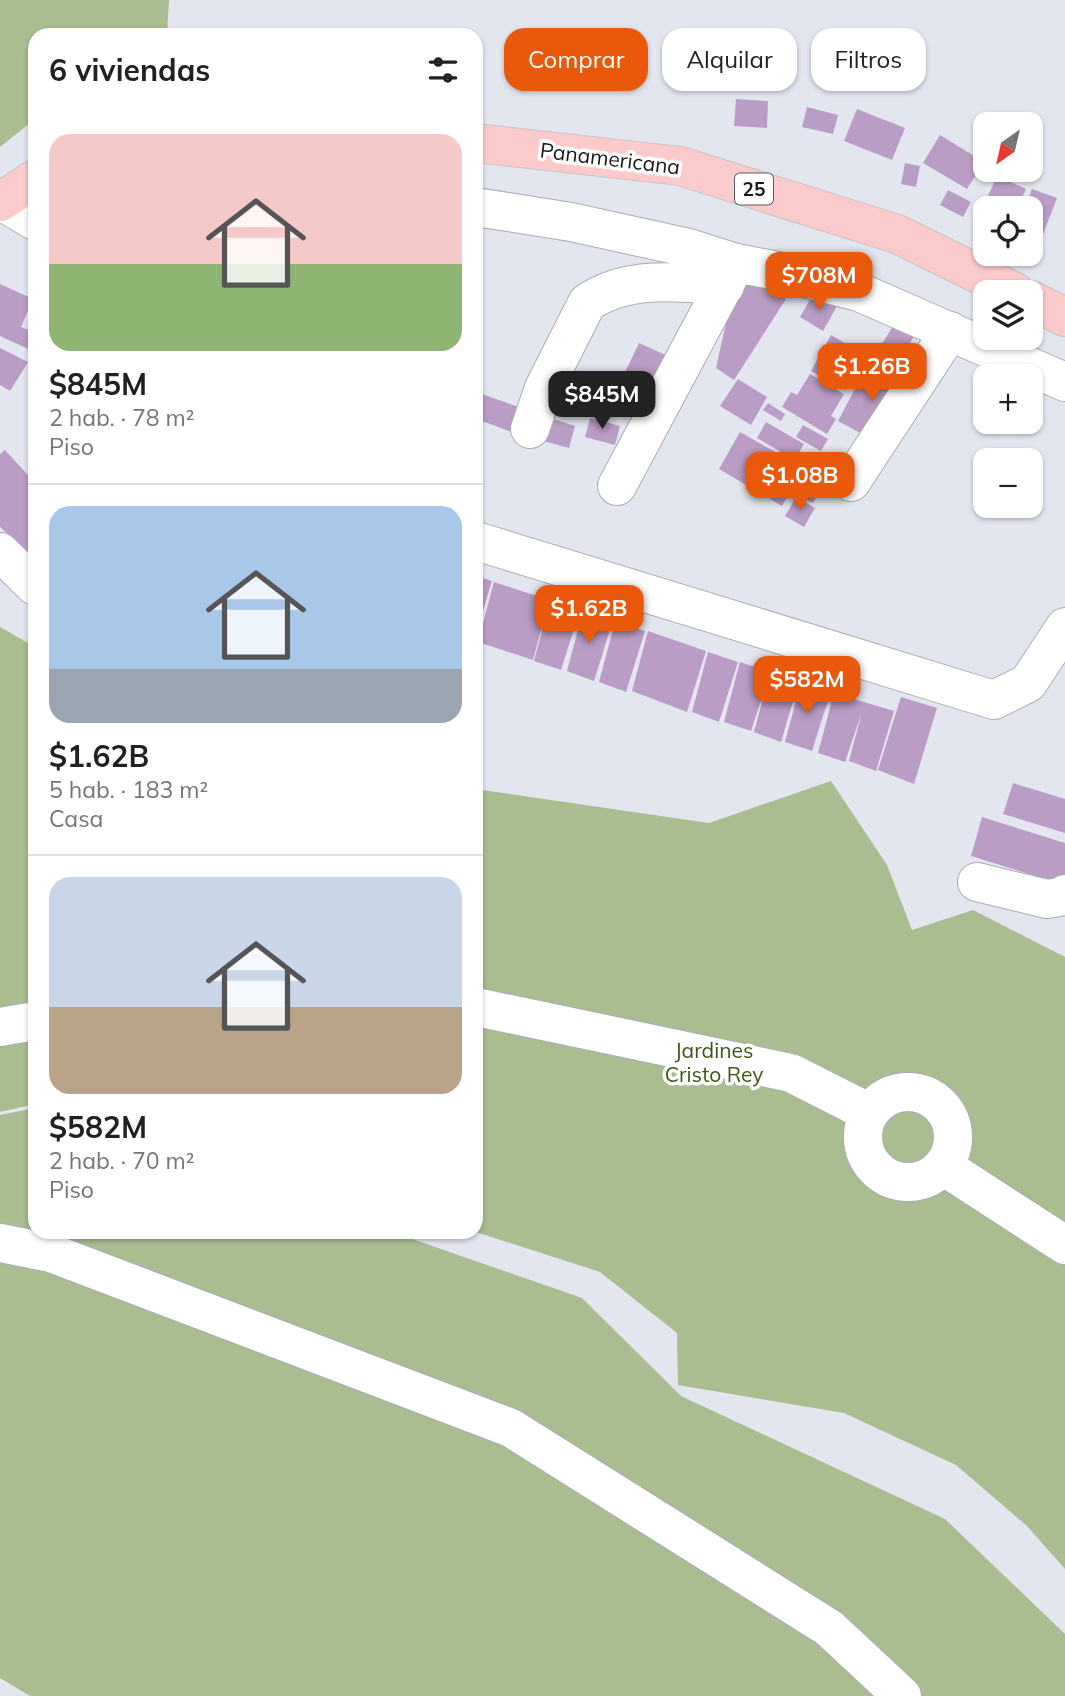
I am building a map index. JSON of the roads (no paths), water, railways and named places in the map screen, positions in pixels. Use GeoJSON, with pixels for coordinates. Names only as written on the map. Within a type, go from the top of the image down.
{"type":"FeatureCollection","features":[{"type":"Feature","properties":{"kind":"main road","name":"Panamericana"},"geometry":{"type":"LineString","coordinates":[[483,144],[680,166],[897,234],[991,280]]}},
{"type":"Feature","properties":{"kind":"main road"},"geometry":{"type":"LineString","coordinates":[[0,202],[28,184]]}},
{"type":"Feature","properties":{"kind":"main road"},"geometry":{"type":"LineString","coordinates":[[1043,306],[1065,317]]}},
{"type":"Feature","properties":{"kind":"street"},"geometry":{"type":"LineString","coordinates":[[0,202],[28,217]]}},
{"type":"Feature","properties":{"kind":"street"},"geometry":{"type":"LineString","coordinates":[[483,207],[571,222],[689,248],[731,274]]}},
{"type":"Feature","properties":{"kind":"street"},"geometry":{"type":"LineString","coordinates":[[530,429],[544,388],[587,303],[597,296],[625,286],[773,270],[859,292],[1065,382]]}},
{"type":"Feature","properties":{"kind":"street"},"geometry":{"type":"LineString","coordinates":[[617,486],[731,274]]}},
{"type":"Feature","properties":{"kind":"street"},"geometry":{"type":"LineString","coordinates":[[852,482],[950,331]]}},
{"type":"Feature","properties":{"kind":"street"},"geometry":{"type":"LineString","coordinates":[[483,543],[994,700],[1028,683],[1065,627]]}},
{"type":"Feature","properties":{"kind":"street"},"geometry":{"type":"LineString","coordinates":[[0,552],[28,579]]}},
{"type":"Feature","properties":{"kind":"street"},"geometry":{"type":"LineString","coordinates":[[977,883],[1047,899],[1065,894]]}},
{"type":"Feature","properties":{"kind":"street"},"geometry":{"type":"LineString","coordinates":[[483,1008],[791,1073],[870,1113]]}},
{"type":"Feature","properties":{"kind":"street"},"geometry":{"type":"LineString","coordinates":[[0,1027],[28,1022]]}},
{"type":"Feature","properties":{"kind":"street"},"geometry":{"type":"LineString","coordinates":[[919,1093],[933,1099],[949,1117],[953,1132],[952,1148],[943,1166],[931,1176],[913,1182],[886,1177],[873,1167],[865,1153],[862,1133],[866,1117],[870,1113],[879,1102],[892,1094],[919,1093]]}},
{"type":"Feature","properties":{"kind":"street"},"geometry":{"type":"LineString","coordinates":[[943,1166],[1065,1245]]}},
{"type":"Feature","properties":{"kind":"street"},"geometry":{"type":"LineString","coordinates":[[0,1243],[51,1253],[511,1427],[829,1628],[902,1696]]}},
{"type":"Feature","properties":{"kind":"park label","name":"Jardines Cristo Rey"},"geometry":{"type":"Point","coordinates":[714,1063]}}]}
